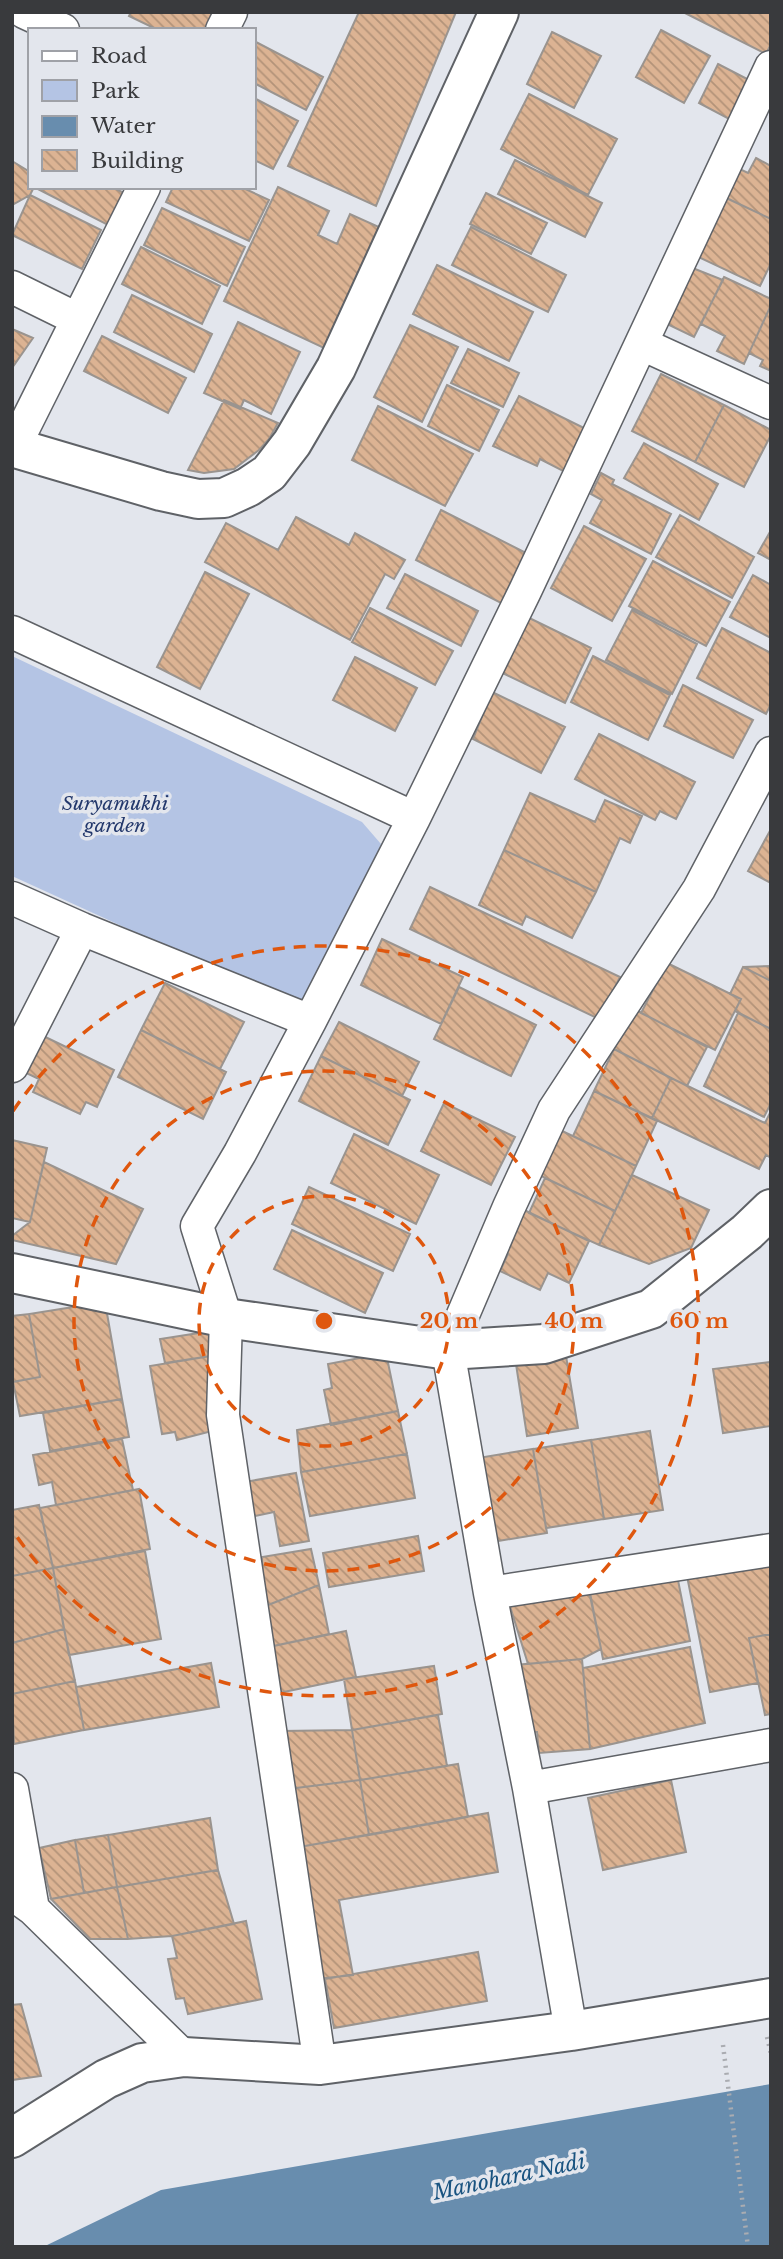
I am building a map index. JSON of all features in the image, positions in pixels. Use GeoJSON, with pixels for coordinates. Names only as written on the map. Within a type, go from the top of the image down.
{"type":"FeatureCollection","features":[{"type":"Feature","properties":{"kind":"street"},"geometry":{"type":"LineString","coordinates":[[24,12],[59,28]]}},
{"type":"Feature","properties":{"kind":"street"},"geometry":{"type":"LineString","coordinates":[[223,28],[231,12]]}},
{"type":"Feature","properties":{"kind":"street"},"geometry":{"type":"LineString","coordinates":[[143,189],[13,449],[161,491],[198,499],[224,498],[269,473],[292,443],[336,368],[499,12]]}},
{"type":"Feature","properties":{"kind":"street"},"geometry":{"type":"LineString","coordinates":[[320,2065],[223,1415],[226,1318],[197,1226],[240,1153],[414,818],[642,344],[771,66]]}},
{"type":"Feature","properties":{"kind":"street"},"geometry":{"type":"LineString","coordinates":[[12,287],[77,319]]}},
{"type":"Feature","properties":{"kind":"street"},"geometry":{"type":"LineString","coordinates":[[642,344],[771,404]]}},
{"type":"Feature","properties":{"kind":"street"},"geometry":{"type":"LineString","coordinates":[[12,632],[414,818]]}},
{"type":"Feature","properties":{"kind":"street"},"geometry":{"type":"LineString","coordinates":[[571,2031],[448,1350],[554,1110],[699,889],[771,753]]}},
{"type":"Feature","properties":{"kind":"street"},"geometry":{"type":"LineString","coordinates":[[12,898],[310,1021]]}},
{"type":"Feature","properties":{"kind":"street"},"geometry":{"type":"LineString","coordinates":[[12,1066],[82,929]]}},
{"type":"Feature","properties":{"kind":"street"},"geometry":{"type":"LineString","coordinates":[[12,1273],[226,1318],[448,1350],[544,1344],[651,1309],[747,1232],[771,1209]]}},
{"type":"Feature","properties":{"kind":"street"},"geometry":{"type":"LineString","coordinates":[[490,1593],[771,1550]]}},
{"type":"Feature","properties":{"kind":"street"},"geometry":{"type":"LineString","coordinates":[[529,1788],[771,1745]]}},
{"type":"Feature","properties":{"kind":"street"},"geometry":{"type":"LineString","coordinates":[[12,1789],[23,1901],[184,2057]]}},
{"type":"Feature","properties":{"kind":"street"},"geometry":{"type":"LineString","coordinates":[[12,2138],[106,2079],[142,2063],[184,2057],[320,2065],[571,2031],[771,1998]]}},
{"type":"Feature","properties":{"kind":"path"},"geometry":{"type":"LineString","coordinates":[[727,2082],[748,2247]]}},
{"type":"Feature","properties":{"kind":"green space","name":"Suryamukhi garden"},"geometry":{"type":"Polygon","coordinates":[[[12,656],[362,822],[381,844],[316,993],[293,1004],[12,876],[12,656]]]}},
{"type":"Feature","properties":{"kind":"water","name":"Manohara Nadi"},"geometry":{"type":"Polygon","coordinates":[[[771,2084],[771,2247],[43,2247],[161,2190],[771,2084]]]}},
{"type":"Feature","properties":{"kind":"building"},"geometry":{"type":"Polygon","coordinates":[[[131,12],[215,12],[207,28],[154,28],[129,16],[131,12]]]}},
{"type":"Feature","properties":{"kind":"building"},"geometry":{"type":"Polygon","coordinates":[[[359,12],[456,12],[376,206],[288,166],[359,12]]]}},
{"type":"Feature","properties":{"kind":"building"},"geometry":{"type":"Polygon","coordinates":[[[683,12],[771,12],[771,44],[766,54],[683,12]]]}},
{"type":"Feature","properties":{"kind":"building"},"geometry":{"type":"Polygon","coordinates":[[[661,30],[710,56],[684,103],[636,77],[661,30]]]}},
{"type":"Feature","properties":{"kind":"building"},"geometry":{"type":"Polygon","coordinates":[[[552,32],[601,56],[574,108],[527,84],[552,32]]]}},
{"type":"Feature","properties":{"kind":"building"},"geometry":{"type":"Polygon","coordinates":[[[256,42],[323,77],[306,110],[256,84],[256,42]]]}},
{"type":"Feature","properties":{"kind":"building"},"geometry":{"type":"Polygon","coordinates":[[[718,64],[751,81],[731,120],[699,103],[718,64]]]}},
{"type":"Feature","properties":{"kind":"building"},"geometry":{"type":"Polygon","coordinates":[[[529,94],[617,139],[588,195],[501,149],[529,94]]]}},
{"type":"Feature","properties":{"kind":"building"},"geometry":{"type":"Polygon","coordinates":[[[256,99],[298,121],[273,169],[256,161],[256,99]]]}},
{"type":"Feature","properties":{"kind":"building"},"geometry":{"type":"Polygon","coordinates":[[[756,158],[771,166],[771,219],[713,192],[727,163],[748,173],[756,158]]]}},
{"type":"Feature","properties":{"kind":"building"},"geometry":{"type":"Polygon","coordinates":[[[515,160],[602,203],[585,237],[498,194],[515,160]]]}},
{"type":"Feature","properties":{"kind":"building"},"geometry":{"type":"Polygon","coordinates":[[[12,161],[28,171],[28,189],[33,189],[30,195],[12,205],[12,161]]]}},
{"type":"Feature","properties":{"kind":"building"},"geometry":{"type":"Polygon","coordinates":[[[278,187],[329,211],[318,235],[337,244],[350,214],[381,228],[324,348],[224,301],[278,187]]]}},
{"type":"Feature","properties":{"kind":"building"},"geometry":{"type":"Polygon","coordinates":[[[38,189],[116,189],[124,193],[108,225],[38,189]]]}},
{"type":"Feature","properties":{"kind":"building"},"geometry":{"type":"Polygon","coordinates":[[[172,189],[245,189],[269,200],[249,241],[166,202],[172,189]]]}},
{"type":"Feature","properties":{"kind":"building"},"geometry":{"type":"Polygon","coordinates":[[[486,193],[547,223],[531,254],[470,224],[486,193]]]}},
{"type":"Feature","properties":{"kind":"building"},"geometry":{"type":"Polygon","coordinates":[[[718,194],[771,219],[771,263],[760,286],[690,253],[718,194]]]}},
{"type":"Feature","properties":{"kind":"building"},"geometry":{"type":"Polygon","coordinates":[[[30,195],[101,230],[82,269],[12,235],[30,195]]]}},
{"type":"Feature","properties":{"kind":"building"},"geometry":{"type":"Polygon","coordinates":[[[162,208],[245,247],[227,286],[144,245],[162,208]]]}},
{"type":"Feature","properties":{"kind":"building"},"geometry":{"type":"Polygon","coordinates":[[[471,227],[566,275],[548,312],[452,265],[471,227]]]}},
{"type":"Feature","properties":{"kind":"building"},"geometry":{"type":"Polygon","coordinates":[[[141,247],[220,286],[202,324],[122,284],[141,247]]]}},
{"type":"Feature","properties":{"kind":"building"},"geometry":{"type":"Polygon","coordinates":[[[437,265],[533,312],[509,361],[413,314],[437,265]]]}},
{"type":"Feature","properties":{"kind":"building"},"geometry":{"type":"Polygon","coordinates":[[[690,267],[723,280],[694,337],[663,322],[690,267]]]}},
{"type":"Feature","properties":{"kind":"building"},"geometry":{"type":"Polygon","coordinates":[[[724,277],[771,299],[771,305],[744,364],[717,351],[725,336],[701,324],[724,277]]]}},
{"type":"Feature","properties":{"kind":"building"},"geometry":{"type":"Polygon","coordinates":[[[132,295],[212,334],[194,372],[114,332],[132,295]]]}},
{"type":"Feature","properties":{"kind":"building"},"geometry":{"type":"Polygon","coordinates":[[[771,305],[771,371],[760,366],[763,360],[749,353],[771,305]]]}},
{"type":"Feature","properties":{"kind":"building"},"geometry":{"type":"Polygon","coordinates":[[[238,322],[300,352],[271,414],[244,400],[240,409],[204,393],[238,322]]]}},
{"type":"Feature","properties":{"kind":"building"},"geometry":{"type":"Polygon","coordinates":[[[410,325],[458,347],[422,422],[374,397],[410,325]]]}},
{"type":"Feature","properties":{"kind":"building"},"geometry":{"type":"Polygon","coordinates":[[[12,329],[33,338],[12,368],[12,329]]]}},
{"type":"Feature","properties":{"kind":"building"},"geometry":{"type":"Polygon","coordinates":[[[102,336],[186,378],[168,413],[84,371],[102,336]]]}},
{"type":"Feature","properties":{"kind":"building"},"geometry":{"type":"Polygon","coordinates":[[[468,349],[519,373],[503,407],[451,383],[468,349]]]}},
{"type":"Feature","properties":{"kind":"building"},"geometry":{"type":"Polygon","coordinates":[[[661,374],[724,405],[695,462],[632,431],[661,374]]]}},
{"type":"Feature","properties":{"kind":"building"},"geometry":{"type":"Polygon","coordinates":[[[447,385],[499,410],[479,451],[428,426],[447,385]]]}},
{"type":"Feature","properties":{"kind":"building"},"geometry":{"type":"Polygon","coordinates":[[[519,396],[588,430],[567,473],[540,459],[537,466],[493,446],[519,396]]]}},
{"type":"Feature","properties":{"kind":"building"},"geometry":{"type":"Polygon","coordinates":[[[224,400],[278,423],[259,450],[234,469],[204,473],[188,470],[224,400]]]}},
{"type":"Feature","properties":{"kind":"building"},"geometry":{"type":"Polygon","coordinates":[[[724,405],[771,430],[771,435],[744,487],[695,462],[724,405]]]}},
{"type":"Feature","properties":{"kind":"building"},"geometry":{"type":"Polygon","coordinates":[[[378,406],[473,454],[445,506],[352,460],[378,406]]]}},
{"type":"Feature","properties":{"kind":"building"},"geometry":{"type":"Polygon","coordinates":[[[644,443],[718,484],[699,520],[624,478],[644,443]]]}},
{"type":"Feature","properties":{"kind":"building"},"geometry":{"type":"Polygon","coordinates":[[[601,473],[614,480],[612,484],[671,514],[651,554],[590,523],[602,500],[591,494],[601,473]]]}},
{"type":"Feature","properties":{"kind":"building"},"geometry":{"type":"Polygon","coordinates":[[[441,510],[530,555],[505,605],[416,560],[441,510]]]}},
{"type":"Feature","properties":{"kind":"building"},"geometry":{"type":"Polygon","coordinates":[[[680,515],[754,557],[732,598],[656,557],[680,515]]]}},
{"type":"Feature","properties":{"kind":"building"},"geometry":{"type":"Polygon","coordinates":[[[296,517],[349,545],[355,533],[405,560],[394,579],[385,574],[350,640],[205,562],[226,523],[278,550],[296,517]]]}},
{"type":"Feature","properties":{"kind":"building"},"geometry":{"type":"Polygon","coordinates":[[[584,526],[646,559],[612,621],[551,588],[584,526]]]}},
{"type":"Feature","properties":{"kind":"building"},"geometry":{"type":"Polygon","coordinates":[[[771,530],[771,560],[758,553],[771,530]]]}},
{"type":"Feature","properties":{"kind":"building"},"geometry":{"type":"Polygon","coordinates":[[[653,561],[730,602],[706,646],[629,606],[653,561]]]}},
{"type":"Feature","properties":{"kind":"building"},"geometry":{"type":"Polygon","coordinates":[[[205,572],[249,594],[200,689],[157,667],[205,572]]]}},
{"type":"Feature","properties":{"kind":"building"},"geometry":{"type":"Polygon","coordinates":[[[405,574],[478,611],[461,646],[387,608],[405,574]]]}},
{"type":"Feature","properties":{"kind":"building"},"geometry":{"type":"Polygon","coordinates":[[[753,575],[771,585],[771,638],[730,617],[753,575]]]}},
{"type":"Feature","properties":{"kind":"building"},"geometry":{"type":"Polygon","coordinates":[[[370,608],[453,651],[435,685],[352,642],[370,608]]]}},
{"type":"Feature","properties":{"kind":"building"},"geometry":{"type":"Polygon","coordinates":[[[632,610],[697,644],[672,694],[606,660],[632,610]]]}},
{"type":"Feature","properties":{"kind":"building"},"geometry":{"type":"Polygon","coordinates":[[[519,613],[591,648],[565,703],[492,668],[519,613]]]}},
{"type":"Feature","properties":{"kind":"building"},"geometry":{"type":"Polygon","coordinates":[[[722,628],[771,653],[771,704],[766,714],[697,678],[722,628]]]}},
{"type":"Feature","properties":{"kind":"building"},"geometry":{"type":"Polygon","coordinates":[[[593,656],[670,695],[648,740],[571,702],[593,656]]]}},
{"type":"Feature","properties":{"kind":"building"},"geometry":{"type":"Polygon","coordinates":[[[355,657],[417,688],[395,731],[333,700],[355,657]]]}},
{"type":"Feature","properties":{"kind":"building"},"geometry":{"type":"Polygon","coordinates":[[[683,685],[753,720],[733,758],[664,726],[683,685]]]}},
{"type":"Feature","properties":{"kind":"building"},"geometry":{"type":"Polygon","coordinates":[[[492,692],[565,727],[541,773],[473,739],[492,692]]]}},
{"type":"Feature","properties":{"kind":"building"},"geometry":{"type":"Polygon","coordinates":[[[599,734],[695,782],[676,819],[660,811],[655,820],[575,779],[599,734]]]}},
{"type":"Feature","properties":{"kind":"building"},"geometry":{"type":"Polygon","coordinates":[[[530,793],[595,822],[605,800],[642,816],[630,843],[620,838],[596,892],[504,850],[530,793]]]}},
{"type":"Feature","properties":{"kind":"building"},"geometry":{"type":"Polygon","coordinates":[[[771,829],[771,883],[748,871],[771,829]]]}},
{"type":"Feature","properties":{"kind":"building"},"geometry":{"type":"Polygon","coordinates":[[[504,850],[596,892],[572,938],[526,916],[522,925],[479,905],[504,850]]]}},
{"type":"Feature","properties":{"kind":"building"},"geometry":{"type":"Polygon","coordinates":[[[430,887],[620,977],[599,1019],[410,929],[430,887]]]}},
{"type":"Feature","properties":{"kind":"building"},"geometry":{"type":"Polygon","coordinates":[[[382,939],[463,977],[441,1024],[361,985],[382,939]]]}},
{"type":"Feature","properties":{"kind":"building"},"geometry":{"type":"Polygon","coordinates":[[[667,963],[741,999],[715,1050],[641,1013],[667,963]]]}},
{"type":"Feature","properties":{"kind":"building"},"geometry":{"type":"Polygon","coordinates":[[[771,966],[771,981],[743,967],[771,966]]]}},
{"type":"Feature","properties":{"kind":"building"},"geometry":{"type":"Polygon","coordinates":[[[743,967],[771,981],[771,1029],[735,1011],[741,999],[730,994],[743,967]]]}},
{"type":"Feature","properties":{"kind":"building"},"geometry":{"type":"Polygon","coordinates":[[[165,983],[244,1022],[220,1069],[141,1030],[165,983]]]}},
{"type":"Feature","properties":{"kind":"building"},"geometry":{"type":"Polygon","coordinates":[[[459,987],[536,1025],[511,1076],[434,1039],[459,987]]]}},
{"type":"Feature","properties":{"kind":"building"},"geometry":{"type":"Polygon","coordinates":[[[634,1009],[707,1047],[687,1086],[614,1049],[634,1009]]]}},
{"type":"Feature","properties":{"kind":"building"},"geometry":{"type":"Polygon","coordinates":[[[738,1013],[771,1029],[771,1103],[764,1117],[704,1086],[738,1013]]]}},
{"type":"Feature","properties":{"kind":"building"},"geometry":{"type":"Polygon","coordinates":[[[339,1022],[419,1062],[402,1096],[321,1056],[339,1022]]]}},
{"type":"Feature","properties":{"kind":"building"},"geometry":{"type":"Polygon","coordinates":[[[141,1030],[226,1072],[203,1119],[118,1077],[141,1030]]]}},
{"type":"Feature","properties":{"kind":"building"},"geometry":{"type":"Polygon","coordinates":[[[37,1033],[114,1070],[97,1107],[86,1102],[80,1114],[33,1092],[39,1079],[20,1070],[37,1033]]]}},
{"type":"Feature","properties":{"kind":"building"},"geometry":{"type":"Polygon","coordinates":[[[614,1049],[671,1078],[652,1118],[594,1091],[614,1049]]]}},
{"type":"Feature","properties":{"kind":"building"},"geometry":{"type":"Polygon","coordinates":[[[321,1056],[410,1100],[388,1145],[299,1101],[321,1056]]]}},
{"type":"Feature","properties":{"kind":"building"},"geometry":{"type":"Polygon","coordinates":[[[671,1078],[765,1123],[771,1111],[771,1158],[766,1155],[759,1169],[652,1118],[671,1078]]]}},
{"type":"Feature","properties":{"kind":"building"},"geometry":{"type":"Polygon","coordinates":[[[594,1091],[657,1121],[636,1166],[573,1136],[594,1091]]]}},
{"type":"Feature","properties":{"kind":"building"},"geometry":{"type":"Polygon","coordinates":[[[444,1103],[515,1137],[491,1185],[421,1151],[444,1103]]]}},
{"type":"Feature","properties":{"kind":"building"},"geometry":{"type":"Polygon","coordinates":[[[560,1130],[636,1166],[615,1211],[539,1175],[560,1130]]]}},
{"type":"Feature","properties":{"kind":"building"},"geometry":{"type":"Polygon","coordinates":[[[354,1134],[439,1175],[416,1224],[331,1183],[354,1134]]]}},
{"type":"Feature","properties":{"kind":"building"},"geometry":{"type":"Polygon","coordinates":[[[12,1140],[47,1148],[30,1222],[12,1218],[12,1140]]]}},
{"type":"Feature","properties":{"kind":"building"},"geometry":{"type":"Polygon","coordinates":[[[44,1162],[143,1209],[116,1264],[12,1240],[12,1236],[30,1222],[44,1162]]]}},
{"type":"Feature","properties":{"kind":"building"},"geometry":{"type":"Polygon","coordinates":[[[632,1175],[709,1210],[691,1248],[649,1264],[599,1245],[632,1175]]]}},
{"type":"Feature","properties":{"kind":"building"},"geometry":{"type":"Polygon","coordinates":[[[545,1178],[615,1211],[599,1245],[529,1213],[545,1178]]]}},
{"type":"Feature","properties":{"kind":"building"},"geometry":{"type":"Polygon","coordinates":[[[309,1187],[410,1234],[393,1271],[292,1224],[309,1187]]]}},
{"type":"Feature","properties":{"kind":"building"},"geometry":{"type":"Polygon","coordinates":[[[522,1209],[589,1241],[569,1283],[548,1273],[540,1290],[500,1271],[508,1254],[501,1252],[522,1209]]]}},
{"type":"Feature","properties":{"kind":"building"},"geometry":{"type":"Polygon","coordinates":[[[292,1230],[383,1273],[365,1313],[274,1269],[292,1230]]]}},
{"type":"Feature","properties":{"kind":"building"},"geometry":{"type":"Polygon","coordinates":[[[105,1302],[122,1399],[20,1416],[13,1382],[40,1377],[29,1314],[105,1302]]]}},
{"type":"Feature","properties":{"kind":"building"},"geometry":{"type":"Polygon","coordinates":[[[29,1314],[40,1377],[12,1382],[12,1316],[29,1314]]]}},
{"type":"Feature","properties":{"kind":"building"},"geometry":{"type":"Polygon","coordinates":[[[212,1331],[217,1355],[165,1363],[160,1339],[212,1331]]]}},
{"type":"Feature","properties":{"kind":"building"},"geometry":{"type":"Polygon","coordinates":[[[564,1344],[578,1428],[527,1436],[514,1351],[564,1344]]]}},
{"type":"Feature","properties":{"kind":"building"},"geometry":{"type":"Polygon","coordinates":[[[386,1353],[398,1411],[331,1425],[324,1390],[332,1388],[328,1364],[386,1353]]]}},
{"type":"Feature","properties":{"kind":"building"},"geometry":{"type":"Polygon","coordinates":[[[217,1355],[216,1430],[177,1440],[175,1432],[162,1434],[150,1366],[217,1355]]]}},
{"type":"Feature","properties":{"kind":"building"},"geometry":{"type":"Polygon","coordinates":[[[771,1362],[771,1426],[723,1433],[713,1369],[771,1362]]]}},
{"type":"Feature","properties":{"kind":"building"},"geometry":{"type":"Polygon","coordinates":[[[122,1399],[129,1437],[50,1451],[43,1413],[122,1399]]]}},
{"type":"Feature","properties":{"kind":"building"},"geometry":{"type":"Polygon","coordinates":[[[398,1411],[407,1454],[301,1472],[297,1430],[398,1411]]]}},
{"type":"Feature","properties":{"kind":"building"},"geometry":{"type":"Polygon","coordinates":[[[650,1431],[663,1510],[604,1519],[591,1440],[650,1431]]]}},
{"type":"Feature","properties":{"kind":"building"},"geometry":{"type":"Polygon","coordinates":[[[122,1439],[133,1490],[56,1505],[52,1482],[39,1485],[33,1455],[122,1439]]]}},
{"type":"Feature","properties":{"kind":"building"},"geometry":{"type":"Polygon","coordinates":[[[591,1440],[604,1519],[546,1528],[533,1449],[591,1440]]]}},
{"type":"Feature","properties":{"kind":"building"},"geometry":{"type":"Polygon","coordinates":[[[533,1449],[547,1533],[486,1543],[472,1459],[533,1449]]]}},
{"type":"Feature","properties":{"kind":"building"},"geometry":{"type":"Polygon","coordinates":[[[407,1454],[415,1498],[310,1516],[301,1472],[407,1454]]]}},
{"type":"Feature","properties":{"kind":"building"},"geometry":{"type":"Polygon","coordinates":[[[296,1473],[309,1541],[280,1546],[274,1512],[241,1519],[239,1483],[296,1473]]]}},
{"type":"Feature","properties":{"kind":"building"},"geometry":{"type":"Polygon","coordinates":[[[139,1489],[150,1549],[53,1568],[40,1508],[139,1489]]]}},
{"type":"Feature","properties":{"kind":"building"},"geometry":{"type":"Polygon","coordinates":[[[39,1505],[53,1568],[12,1576],[12,1510],[39,1505]]]}},
{"type":"Feature","properties":{"kind":"building"},"geometry":{"type":"Polygon","coordinates":[[[418,1536],[424,1571],[329,1587],[323,1553],[418,1536]]]}},
{"type":"Feature","properties":{"kind":"building"},"geometry":{"type":"Polygon","coordinates":[[[311,1549],[319,1585],[263,1607],[262,1557],[311,1549]]]}},
{"type":"Feature","properties":{"kind":"building"},"geometry":{"type":"Polygon","coordinates":[[[145,1551],[161,1639],[69,1655],[53,1568],[145,1551]]]}},
{"type":"Feature","properties":{"kind":"building"},"geometry":{"type":"Polygon","coordinates":[[[771,1560],[771,1634],[749,1638],[758,1683],[710,1692],[687,1576],[771,1560]]]}},
{"type":"Feature","properties":{"kind":"building"},"geometry":{"type":"Polygon","coordinates":[[[53,1568],[64,1629],[12,1643],[12,1576],[53,1568]]]}},
{"type":"Feature","properties":{"kind":"building"},"geometry":{"type":"Polygon","coordinates":[[[677,1575],[690,1641],[603,1659],[590,1593],[677,1575]]]}},
{"type":"Feature","properties":{"kind":"building"},"geometry":{"type":"Polygon","coordinates":[[[319,1585],[329,1634],[264,1648],[263,1607],[319,1585]]]}},
{"type":"Feature","properties":{"kind":"building"},"geometry":{"type":"Polygon","coordinates":[[[588,1586],[601,1649],[582,1659],[528,1664],[509,1603],[588,1586]]]}},
{"type":"Feature","properties":{"kind":"building"},"geometry":{"type":"Polygon","coordinates":[[[64,1629],[75,1681],[12,1694],[12,1643],[64,1629]]]}},
{"type":"Feature","properties":{"kind":"building"},"geometry":{"type":"Polygon","coordinates":[[[346,1631],[356,1677],[274,1694],[264,1648],[346,1631]]]}},
{"type":"Feature","properties":{"kind":"building"},"geometry":{"type":"Polygon","coordinates":[[[771,1634],[771,1714],[765,1715],[749,1638],[771,1634]]]}},
{"type":"Feature","properties":{"kind":"building"},"geometry":{"type":"Polygon","coordinates":[[[690,1647],[705,1723],[590,1749],[583,1668],[690,1647]]]}},
{"type":"Feature","properties":{"kind":"building"},"geometry":{"type":"Polygon","coordinates":[[[582,1659],[590,1749],[539,1753],[537,1732],[531,1732],[527,1690],[517,1691],[515,1665],[582,1659]]]}},
{"type":"Feature","properties":{"kind":"building"},"geometry":{"type":"Polygon","coordinates":[[[211,1663],[219,1707],[84,1730],[76,1687],[211,1663]]]}},
{"type":"Feature","properties":{"kind":"building"},"geometry":{"type":"Polygon","coordinates":[[[434,1666],[442,1714],[352,1730],[344,1679],[434,1666]]]}},
{"type":"Feature","properties":{"kind":"building"},"geometry":{"type":"Polygon","coordinates":[[[75,1681],[84,1730],[14,1744],[12,1694],[75,1681]]]}},
{"type":"Feature","properties":{"kind":"building"},"geometry":{"type":"Polygon","coordinates":[[[438,1715],[447,1766],[360,1780],[352,1730],[438,1715]]]}},
{"type":"Feature","properties":{"kind":"building"},"geometry":{"type":"Polygon","coordinates":[[[352,1730],[360,1780],[288,1789],[282,1731],[352,1730]]]}},
{"type":"Feature","properties":{"kind":"building"},"geometry":{"type":"Polygon","coordinates":[[[458,1764],[468,1817],[369,1835],[360,1780],[458,1764]]]}},
{"type":"Feature","properties":{"kind":"building"},"geometry":{"type":"Polygon","coordinates":[[[360,1780],[369,1835],[305,1846],[295,1845],[288,1789],[360,1780]]]}},
{"type":"Feature","properties":{"kind":"building"},"geometry":{"type":"Polygon","coordinates":[[[671,1780],[686,1852],[603,1870],[588,1798],[671,1780]]]}},
{"type":"Feature","properties":{"kind":"building"},"geometry":{"type":"Polygon","coordinates":[[[488,1813],[498,1872],[339,1900],[353,1975],[317,1979],[295,1845],[305,1846],[488,1813]]]}},
{"type":"Feature","properties":{"kind":"building"},"geometry":{"type":"Polygon","coordinates":[[[210,1818],[218,1870],[117,1887],[108,1835],[210,1818]]]}},
{"type":"Feature","properties":{"kind":"building"},"geometry":{"type":"Polygon","coordinates":[[[108,1835],[117,1887],[84,1893],[75,1840],[108,1835]]]}},
{"type":"Feature","properties":{"kind":"building"},"geometry":{"type":"Polygon","coordinates":[[[75,1840],[84,1893],[51,1899],[39,1848],[75,1840]]]}},
{"type":"Feature","properties":{"kind":"building"},"geometry":{"type":"Polygon","coordinates":[[[218,1870],[234,1924],[172,1936],[128,1939],[117,1887],[218,1870]]]}},
{"type":"Feature","properties":{"kind":"building"},"geometry":{"type":"Polygon","coordinates":[[[117,1887],[128,1939],[90,1939],[51,1899],[117,1887]]]}},
{"type":"Feature","properties":{"kind":"building"},"geometry":{"type":"Polygon","coordinates":[[[246,1921],[262,1999],[188,2014],[184,1998],[176,1999],[168,1959],[177,1958],[172,1936],[246,1921]]]}},
{"type":"Feature","properties":{"kind":"building"},"geometry":{"type":"Polygon","coordinates":[[[478,1952],[487,2001],[334,2028],[325,1979],[478,1952]]]}},
{"type":"Feature","properties":{"kind":"building"},"geometry":{"type":"Polygon","coordinates":[[[21,2004],[41,2076],[12,2080],[12,2005],[21,2004]]]}}]}
